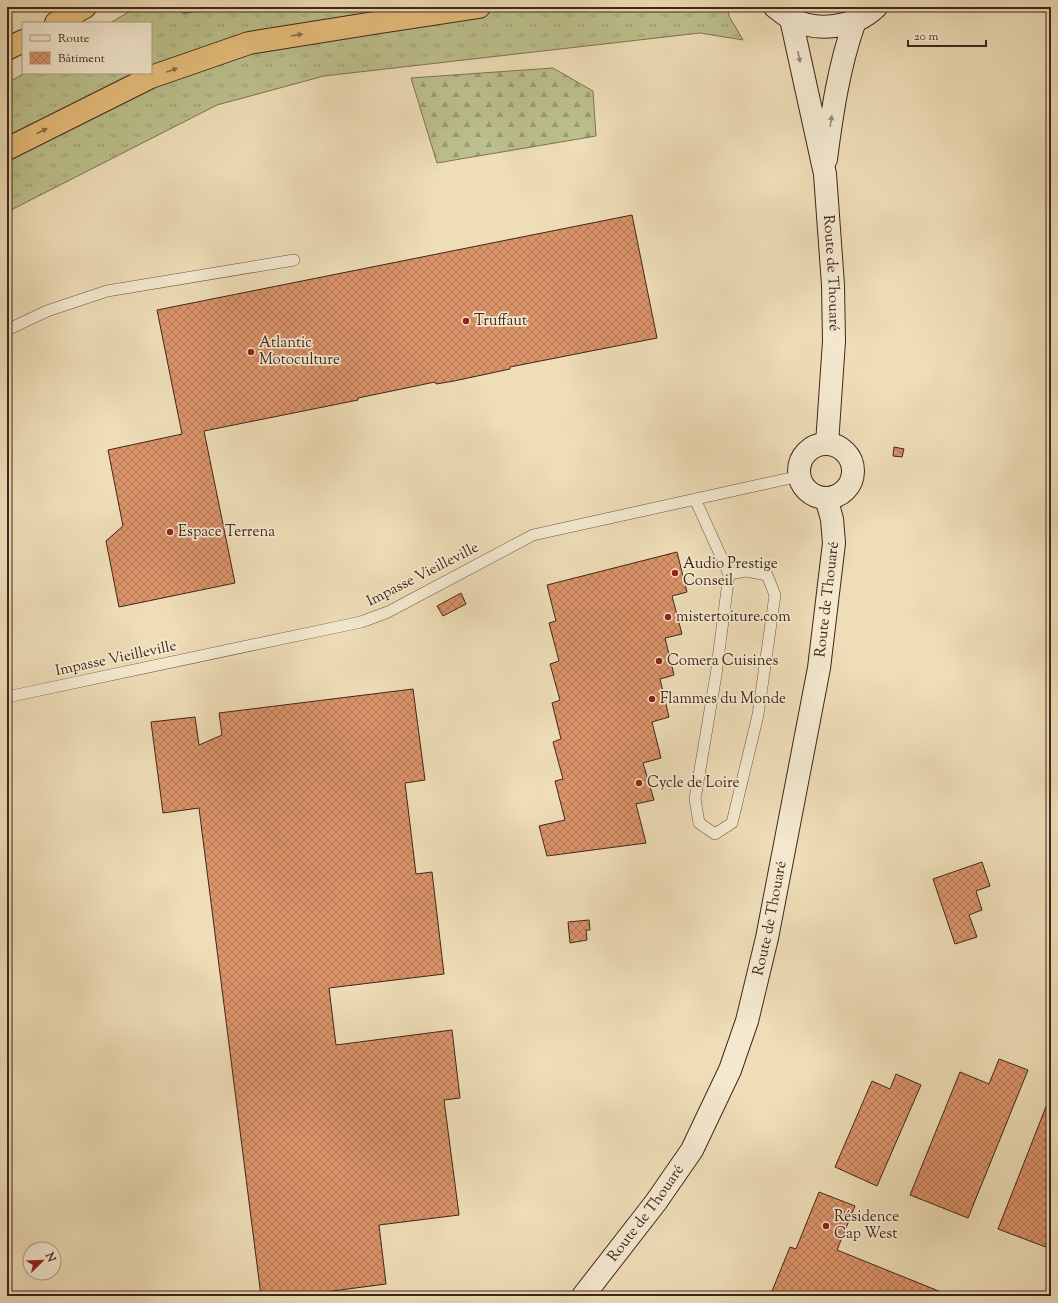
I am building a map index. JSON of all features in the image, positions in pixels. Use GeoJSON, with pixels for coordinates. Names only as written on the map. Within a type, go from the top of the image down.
{"type":"FeatureCollection","features":[{"type":"Feature","properties":{"kind":"highway"},"geometry":{"type":"LineString","coordinates":[[58,22],[85,7]]}},
{"type":"Feature","properties":{"kind":"highway"},"geometry":{"type":"LineString","coordinates":[[7,149],[152,78],[249,43],[374,22],[479,7]]}},
{"type":"Feature","properties":{"kind":"highway"},"geometry":{"type":"LineString","coordinates":[[7,50],[22,42]]}},
{"type":"Feature","properties":{"kind":"main road"},"geometry":{"type":"LineString","coordinates":[[783,13],[812,26],[834,26],[855,21],[876,7]]}},
{"type":"Feature","properties":{"kind":"main road","name":"Route de Thouaré"},"geometry":{"type":"LineString","coordinates":[[783,13],[825,174],[833,285],[834,341],[827,444]]}},
{"type":"Feature","properties":{"kind":"main road","name":"Route de Thouaré"},"geometry":{"type":"LineString","coordinates":[[825,174],[831,121],[847,42],[855,21]]}},
{"type":"Feature","properties":{"kind":"main road"},"geometry":{"type":"LineString","coordinates":[[827,444],[844,450],[852,462],[853,475],[847,489],[834,497],[826,498],[819,497],[807,489],[802,483],[800,466],[803,458],[809,450],[827,444]]}},
{"type":"Feature","properties":{"kind":"main road","name":"Route de Thouaré"},"geometry":{"type":"LineString","coordinates":[[583,1296],[656,1202],[692,1150],[730,1070],[747,1021],[767,938],[819,668],[834,543],[832,519],[826,498]]}},
{"type":"Feature","properties":{"kind":"lane"},"geometry":{"type":"LineString","coordinates":[[7,330],[48,311],[107,291],[294,260]]}},
{"type":"Feature","properties":{"kind":"lane","name":"Impasse Vieilleville"},"geometry":{"type":"LineString","coordinates":[[7,697],[361,622],[388,612],[533,535],[800,476]]}},
{"type":"Feature","properties":{"kind":"lane"},"geometry":{"type":"LineString","coordinates":[[695,499],[729,574],[716,675],[695,799],[699,823],[714,834],[732,823],[758,715],[775,595],[767,576],[746,571],[729,574]]}},
{"type":"Feature","properties":{"kind":"green space"},"geometry":{"type":"Polygon","coordinates":[[[137,7],[728,7],[729,16],[743,40],[700,33],[324,76],[217,105],[7,212],[7,83],[23,74],[152,74],[152,22],[112,22],[137,7]]]}},
{"type":"Feature","properties":{"kind":"green space"},"geometry":{"type":"Polygon","coordinates":[[[553,68],[593,91],[596,136],[437,163],[411,78],[553,68]]]}},
{"type":"Feature","properties":{"kind":"building"},"geometry":{"type":"Polygon","coordinates":[[[632,215],[657,338],[510,367],[510,369],[454,381],[436,384],[435,382],[358,398],[358,400],[204,431],[235,583],[119,607],[106,541],[123,526],[108,450],[182,434],[157,310],[632,215]]]}},
{"type":"Feature","properties":{"kind":"building"},"geometry":{"type":"Polygon","coordinates":[[[894,447],[904,449],[902,457],[893,456],[894,447]]]}},
{"type":"Feature","properties":{"kind":"building"},"geometry":{"type":"Polygon","coordinates":[[[677,552],[687,592],[672,596],[682,634],[665,638],[674,675],[660,679],[669,717],[652,722],[661,758],[643,763],[654,800],[636,804],[646,843],[547,856],[539,826],[565,820],[555,781],[563,779],[553,742],[561,739],[552,703],[560,700],[550,664],[559,661],[549,623],[556,621],[547,585],[677,552]]]}},
{"type":"Feature","properties":{"kind":"building"},"geometry":{"type":"Polygon","coordinates":[[[461,593],[466,604],[443,616],[437,606],[461,593]]]}},
{"type":"Feature","properties":{"kind":"building"},"geometry":{"type":"Polygon","coordinates":[[[413,689],[425,780],[405,783],[416,874],[432,872],[444,974],[329,988],[336,1045],[452,1030],[460,1098],[444,1100],[459,1215],[379,1225],[386,1284],[294,1296],[261,1296],[199,808],[163,813],[151,722],[195,717],[199,745],[222,735],[219,713],[413,689]]]}},
{"type":"Feature","properties":{"kind":"building"},"geometry":{"type":"Polygon","coordinates":[[[982,862],[990,886],[976,891],[982,910],[969,915],[977,937],[955,944],[933,879],[982,862]]]}},
{"type":"Feature","properties":{"kind":"building"},"geometry":{"type":"Polygon","coordinates":[[[589,920],[590,930],[586,930],[587,940],[570,943],[568,922],[589,920]]]}},
{"type":"Feature","properties":{"kind":"building"},"geometry":{"type":"Polygon","coordinates":[[[999,1059],[1028,1070],[968,1218],[910,1195],[960,1072],[989,1084],[999,1059]]]}},
{"type":"Feature","properties":{"kind":"building"},"geometry":{"type":"Polygon","coordinates":[[[896,1074],[921,1085],[877,1186],[835,1167],[872,1081],[890,1089],[896,1074]]]}},
{"type":"Feature","properties":{"kind":"building"},"geometry":{"type":"Polygon","coordinates":[[[1051,1094],[1051,1249],[998,1229],[1051,1094]]]}},
{"type":"Feature","properties":{"kind":"building","name":"Résidence Cap West"},"geometry":{"type":"Polygon","coordinates":[[[819,1192],[855,1206],[837,1250],[951,1296],[770,1296],[790,1247],[796,1249],[819,1192]]]}},
{"type":"Feature","properties":{"kind":"waterway"},"geometry":{"type":"LineString","coordinates":[[185,10],[198,7]]}},
{"type":"Feature","properties":{"kind":"place","name":"Truffaut"},"geometry":{"type":"Point","coordinates":[466,321]}},
{"type":"Feature","properties":{"kind":"place","name":"Atlantic Motoculture"},"geometry":{"type":"Point","coordinates":[251,352]}},
{"type":"Feature","properties":{"kind":"place","name":"Espace Terrena"},"geometry":{"type":"Point","coordinates":[170,532]}},
{"type":"Feature","properties":{"kind":"place","name":"Audio Prestige Conseil"},"geometry":{"type":"Point","coordinates":[675,573]}},
{"type":"Feature","properties":{"kind":"place","name":"mistertoiture.com"},"geometry":{"type":"Point","coordinates":[668,617]}},
{"type":"Feature","properties":{"kind":"place","name":"Comera Cuisines"},"geometry":{"type":"Point","coordinates":[659,661]}},
{"type":"Feature","properties":{"kind":"place","name":"Flammes du Monde"},"geometry":{"type":"Point","coordinates":[652,699]}},
{"type":"Feature","properties":{"kind":"place","name":"Cycle de Loire"},"geometry":{"type":"Point","coordinates":[639,783]}},
{"type":"Feature","properties":{"kind":"place","name":"Résidence Cap West"},"geometry":{"type":"Point","coordinates":[826,1226]}}]}
